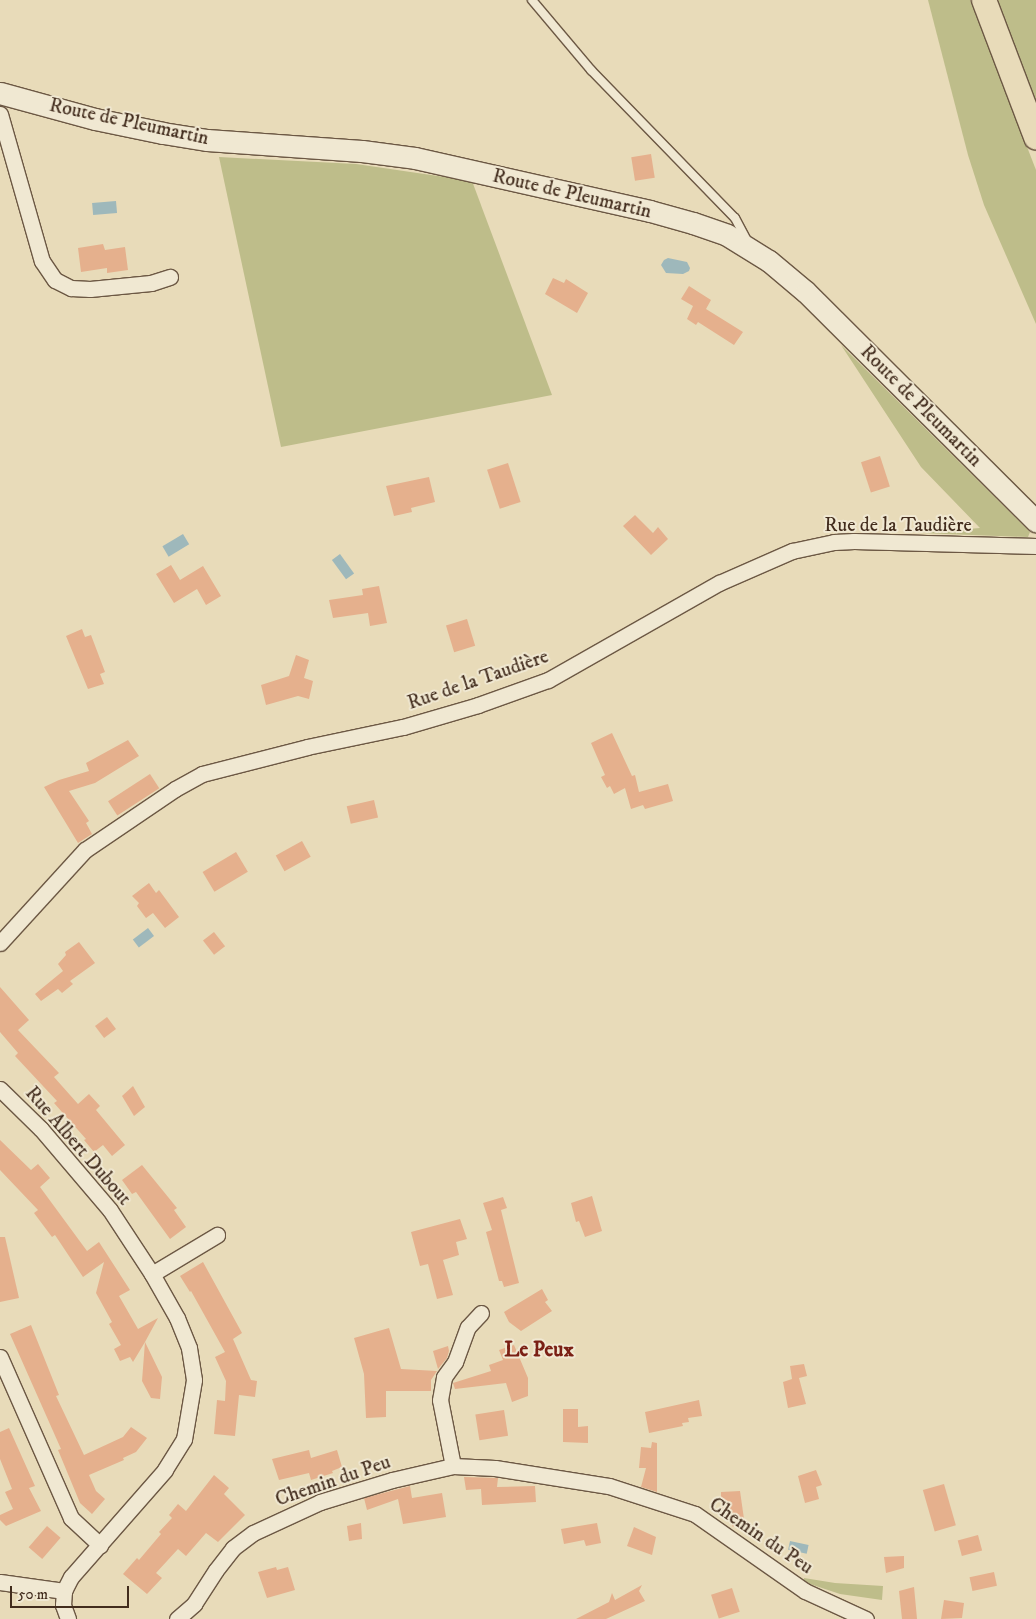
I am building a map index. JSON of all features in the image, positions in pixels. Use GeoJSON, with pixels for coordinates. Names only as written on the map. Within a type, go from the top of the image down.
{"type":"FeatureCollection","features":[{"type":"Feature","properties":{"kind":"main road"},"geometry":{"type":"LineString","coordinates":[[984,0],[1036,138]]}},
{"type":"Feature","properties":{"kind":"main road","name":"Route de Pleumartin"},"geometry":{"type":"LineString","coordinates":[[0,93],[95,119],[207,140],[362,151],[415,158],[684,220],[727,235],[769,261],[834,318],[1036,521]]}},
{"type":"Feature","properties":{"kind":"street"},"geometry":{"type":"LineString","coordinates":[[0,114],[42,261],[55,280],[71,288],[90,289],[150,283],[170,277]]}},
{"type":"Feature","properties":{"kind":"street","name":"Rue de la Taudière"},"geometry":{"type":"LineString","coordinates":[[0,943],[85,850],[175,789],[202,774],[307,747],[403,727],[478,705],[548,680],[719,582],[792,551],[827,543],[854,541],[1036,546]]}},
{"type":"Feature","properties":{"kind":"street","name":"Rue Albert Dubout"},"geometry":{"type":"LineString","coordinates":[[0,1089],[41,1129],[110,1210],[152,1274],[177,1318],[189,1348],[194,1380],[184,1439],[165,1470],[71,1577],[64,1591]]}},
{"type":"Feature","properties":{"kind":"street"},"geometry":{"type":"LineString","coordinates":[[152,1274],[218,1234]]}},
{"type":"Feature","properties":{"kind":"street"},"geometry":{"type":"LineString","coordinates":[[453,1466],[440,1400],[444,1377],[455,1362],[468,1327],[482,1313]]}},
{"type":"Feature","properties":{"kind":"street"},"geometry":{"type":"LineString","coordinates":[[0,1357],[71,1518],[100,1545]]}},
{"type":"Feature","properties":{"kind":"street","name":"Chemin du Peu"},"geometry":{"type":"LineString","coordinates":[[177,1619],[194,1604],[233,1548],[253,1533],[320,1502],[392,1480],[453,1466],[496,1468],[609,1486],[695,1514],[805,1591],[866,1619]]}},
{"type":"Feature","properties":{"kind":"street"},"geometry":{"type":"LineString","coordinates":[[0,1582],[64,1591],[63,1604],[68,1619]]}},
{"type":"Feature","properties":{"kind":"lane"},"geometry":{"type":"LineString","coordinates":[[532,0],[591,70],[735,218],[750,248]]}},
{"type":"Feature","properties":{"kind":"shaded area"},"geometry":{"type":"Polygon","coordinates":[[[928,0],[970,0],[1036,170],[1036,324],[984,205],[968,155],[928,0]]]}},
{"type":"Feature","properties":{"kind":"shaded area"},"geometry":{"type":"Polygon","coordinates":[[[998,0],[1036,0],[1036,102],[1032,93],[998,0]]]}},
{"type":"Feature","properties":{"kind":"shaded area"},"geometry":{"type":"Polygon","coordinates":[[[219,157],[356,164],[472,181],[552,395],[281,447],[219,157]]]}},
{"type":"Feature","properties":{"kind":"shaded area"},"geometry":{"type":"Polygon","coordinates":[[[841,345],[1030,532],[1028,537],[920,533],[980,528],[921,467],[841,345]]]}},
{"type":"Feature","properties":{"kind":"shaded area"},"geometry":{"type":"Polygon","coordinates":[[[804,1578],[835,1583],[883,1586],[882,1600],[840,1594],[804,1582],[804,1578]]]}},
{"type":"Feature","properties":{"kind":"water"},"geometry":{"type":"Polygon","coordinates":[[[116,201],[117,213],[93,215],[92,203],[116,201]]]}},
{"type":"Feature","properties":{"kind":"water"},"geometry":{"type":"Polygon","coordinates":[[[668,258],[687,262],[690,268],[689,271],[683,274],[666,273],[661,265],[668,258]]]}},
{"type":"Feature","properties":{"kind":"water"},"geometry":{"type":"Polygon","coordinates":[[[183,534],[189,544],[169,557],[162,546],[183,534]]]}},
{"type":"Feature","properties":{"kind":"water"},"geometry":{"type":"Polygon","coordinates":[[[340,554],[354,573],[346,579],[332,560],[340,554]]]}},
{"type":"Feature","properties":{"kind":"water"},"geometry":{"type":"Polygon","coordinates":[[[148,928],[154,936],[139,947],[133,939],[148,928]]]}},
{"type":"Feature","properties":{"kind":"water"},"geometry":{"type":"Polygon","coordinates":[[[790,1541],[809,1545],[807,1554],[788,1550],[790,1541]]]}},
{"type":"Feature","properties":{"kind":"building"},"geometry":{"type":"Polygon","coordinates":[[[651,154],[655,178],[635,181],[631,157],[651,154]]]}},
{"type":"Feature","properties":{"kind":"building"},"geometry":{"type":"Polygon","coordinates":[[[103,244],[105,250],[125,247],[128,270],[107,273],[107,268],[81,272],[78,248],[103,244]]]}},
{"type":"Feature","properties":{"kind":"building"},"geometry":{"type":"Polygon","coordinates":[[[553,278],[564,283],[566,279],[588,293],[577,313],[545,294],[553,278]]]}},
{"type":"Feature","properties":{"kind":"building"},"geometry":{"type":"Polygon","coordinates":[[[689,286],[711,300],[706,309],[743,332],[734,345],[698,322],[696,325],[687,319],[693,306],[681,299],[689,286]]]}},
{"type":"Feature","properties":{"kind":"building"},"geometry":{"type":"Polygon","coordinates":[[[880,456],[890,486],[871,493],[861,462],[880,456]]]}},
{"type":"Feature","properties":{"kind":"building"},"geometry":{"type":"Polygon","coordinates":[[[508,463],[521,502],[500,509],[487,470],[508,463]]]}},
{"type":"Feature","properties":{"kind":"building"},"geometry":{"type":"Polygon","coordinates":[[[429,477],[435,502],[411,508],[412,512],[394,516],[386,486],[429,477]]]}},
{"type":"Feature","properties":{"kind":"building"},"geometry":{"type":"Polygon","coordinates":[[[635,515],[653,533],[658,527],[668,539],[651,555],[623,526],[635,515]]]}},
{"type":"Feature","properties":{"kind":"building"},"geometry":{"type":"Polygon","coordinates":[[[171,565],[180,580],[203,566],[221,596],[206,605],[197,589],[174,603],[156,574],[171,565]]]}},
{"type":"Feature","properties":{"kind":"building"},"geometry":{"type":"Polygon","coordinates":[[[379,586],[387,623],[370,626],[368,613],[333,618],[329,600],[363,595],[362,589],[379,586]]]}},
{"type":"Feature","properties":{"kind":"building"},"geometry":{"type":"Polygon","coordinates":[[[467,619],[475,646],[454,652],[446,625],[467,619]]]}},
{"type":"Feature","properties":{"kind":"building"},"geometry":{"type":"Polygon","coordinates":[[[82,629],[85,637],[91,635],[105,672],[100,674],[104,684],[88,689],[66,636],[82,629]]]}},
{"type":"Feature","properties":{"kind":"building"},"geometry":{"type":"Polygon","coordinates":[[[296,655],[309,660],[304,678],[313,681],[309,699],[298,696],[266,705],[261,685],[289,676],[296,655]]]}},
{"type":"Feature","properties":{"kind":"building"},"geometry":{"type":"Polygon","coordinates":[[[612,733],[632,776],[635,775],[639,792],[668,784],[673,801],[645,809],[643,805],[631,809],[625,788],[614,794],[610,786],[607,788],[601,777],[605,775],[591,743],[612,733]]]}},
{"type":"Feature","properties":{"kind":"building"},"geometry":{"type":"Polygon","coordinates":[[[128,740],[139,756],[95,783],[69,791],[89,821],[86,823],[92,834],[78,843],[44,787],[59,780],[89,771],[86,763],[128,740]]]}},
{"type":"Feature","properties":{"kind":"building"},"geometry":{"type":"Polygon","coordinates":[[[150,774],[159,788],[117,815],[108,801],[150,774]]]}},
{"type":"Feature","properties":{"kind":"building"},"geometry":{"type":"Polygon","coordinates":[[[374,800],[378,818],[351,824],[347,806],[374,800]]]}},
{"type":"Feature","properties":{"kind":"building"},"geometry":{"type":"Polygon","coordinates":[[[302,841],[311,857],[284,871],[276,856],[302,841]]]}},
{"type":"Feature","properties":{"kind":"building"},"geometry":{"type":"Polygon","coordinates":[[[236,852],[248,872],[214,892],[203,872],[236,852]]]}},
{"type":"Feature","properties":{"kind":"building"},"geometry":{"type":"Polygon","coordinates":[[[149,883],[156,893],[159,890],[179,917],[165,928],[153,913],[146,918],[137,906],[139,903],[132,896],[149,883]]]}},
{"type":"Feature","properties":{"kind":"building"},"geometry":{"type":"Polygon","coordinates":[[[214,932],[225,946],[214,955],[203,941],[214,932]]]}},
{"type":"Feature","properties":{"kind":"building"},"geometry":{"type":"Polygon","coordinates":[[[79,942],[95,963],[70,981],[73,984],[62,993],[58,989],[41,1001],[35,994],[63,971],[58,964],[66,955],[65,952],[79,942]]]}},
{"type":"Feature","properties":{"kind":"building"},"geometry":{"type":"Polygon","coordinates":[[[0,987],[29,1020],[18,1030],[59,1073],[54,1077],[78,1104],[89,1094],[100,1106],[96,1110],[125,1145],[112,1156],[103,1145],[94,1152],[84,1140],[86,1139],[54,1103],[57,1101],[15,1056],[18,1053],[0,1032],[0,987]]]}},
{"type":"Feature","properties":{"kind":"building"},"geometry":{"type":"Polygon","coordinates":[[[107,1017],[116,1029],[104,1038],[95,1026],[107,1017]]]}},
{"type":"Feature","properties":{"kind":"building"},"geometry":{"type":"Polygon","coordinates":[[[133,1086],[145,1107],[134,1116],[122,1096],[133,1086]]]}},
{"type":"Feature","properties":{"kind":"building"},"geometry":{"type":"Polygon","coordinates":[[[0,1140],[31,1170],[38,1164],[50,1178],[40,1187],[87,1251],[99,1242],[130,1290],[119,1296],[138,1329],[158,1318],[133,1362],[130,1357],[120,1361],[114,1349],[121,1345],[109,1324],[112,1322],[96,1293],[104,1262],[83,1277],[55,1235],[52,1237],[34,1213],[38,1210],[0,1170],[0,1140]]]}},
{"type":"Feature","properties":{"kind":"building"},"geometry":{"type":"Polygon","coordinates":[[[142,1165],[177,1208],[174,1210],[186,1227],[170,1239],[136,1192],[132,1194],[122,1180],[142,1165]]]}},
{"type":"Feature","properties":{"kind":"building"},"geometry":{"type":"Polygon","coordinates":[[[592,1196],[602,1231],[585,1237],[579,1221],[576,1222],[571,1203],[592,1196]]]}},
{"type":"Feature","properties":{"kind":"building"},"geometry":{"type":"Polygon","coordinates":[[[503,1197],[507,1208],[501,1210],[519,1283],[504,1287],[502,1281],[499,1281],[486,1232],[492,1230],[483,1203],[503,1197]]]}},
{"type":"Feature","properties":{"kind":"building"},"geometry":{"type":"Polygon","coordinates":[[[460,1219],[467,1239],[456,1242],[459,1255],[443,1260],[453,1295],[437,1299],[428,1264],[420,1266],[411,1232],[460,1219]]]}},
{"type":"Feature","properties":{"kind":"building"},"geometry":{"type":"Polygon","coordinates":[[[0,1237],[5,1237],[19,1298],[0,1302],[0,1237]]]}},
{"type":"Feature","properties":{"kind":"building"},"geometry":{"type":"Polygon","coordinates":[[[203,1262],[242,1333],[233,1339],[251,1380],[257,1381],[255,1397],[239,1395],[235,1436],[214,1434],[217,1400],[225,1401],[226,1381],[215,1357],[225,1352],[191,1291],[180,1276],[203,1262]]]}},
{"type":"Feature","properties":{"kind":"building"},"geometry":{"type":"Polygon","coordinates":[[[542,1289],[548,1300],[545,1302],[552,1311],[521,1331],[509,1322],[504,1312],[542,1289]]]}},
{"type":"Feature","properties":{"kind":"building"},"geometry":{"type":"Polygon","coordinates":[[[31,1325],[59,1395],[56,1396],[84,1455],[123,1437],[131,1427],[147,1438],[136,1452],[123,1458],[124,1460],[89,1475],[96,1491],[105,1499],[92,1514],[80,1503],[58,1450],[61,1449],[10,1334],[31,1325]]]}},
{"type":"Feature","properties":{"kind":"building"},"geometry":{"type":"Polygon","coordinates":[[[389,1328],[401,1369],[437,1371],[431,1380],[431,1391],[386,1391],[386,1417],[366,1418],[364,1374],[354,1338],[389,1328]]]}},
{"type":"Feature","properties":{"kind":"building"},"geometry":{"type":"Polygon","coordinates":[[[145,1342],[162,1377],[160,1399],[151,1398],[142,1381],[145,1342]]]}},
{"type":"Feature","properties":{"kind":"building"},"geometry":{"type":"Polygon","coordinates":[[[514,1345],[528,1378],[528,1396],[512,1402],[506,1383],[455,1389],[453,1383],[491,1371],[489,1365],[503,1360],[499,1350],[514,1345]]]}},
{"type":"Feature","properties":{"kind":"building"},"geometry":{"type":"Polygon","coordinates":[[[448,1346],[447,1358],[438,1369],[433,1351],[448,1346]]]}},
{"type":"Feature","properties":{"kind":"building"},"geometry":{"type":"Polygon","coordinates":[[[804,1364],[807,1376],[799,1378],[806,1404],[788,1408],[783,1382],[792,1379],[790,1366],[804,1364]]]}},
{"type":"Feature","properties":{"kind":"building"},"geometry":{"type":"Polygon","coordinates":[[[699,1400],[702,1416],[688,1418],[689,1422],[682,1423],[683,1426],[649,1433],[645,1412],[699,1400]]]}},
{"type":"Feature","properties":{"kind":"building"},"geometry":{"type":"Polygon","coordinates":[[[563,1409],[578,1409],[578,1427],[588,1426],[588,1443],[563,1442],[563,1409]]]}},
{"type":"Feature","properties":{"kind":"building"},"geometry":{"type":"Polygon","coordinates":[[[504,1410],[508,1436],[479,1440],[475,1415],[504,1410]]]}},
{"type":"Feature","properties":{"kind":"building"},"geometry":{"type":"Polygon","coordinates":[[[9,1428],[35,1486],[29,1488],[41,1511],[6,1526],[0,1520],[0,1515],[13,1509],[5,1492],[12,1489],[0,1459],[0,1432],[9,1428]]]}},
{"type":"Feature","properties":{"kind":"building"},"geometry":{"type":"Polygon","coordinates":[[[652,1442],[657,1443],[657,1492],[641,1487],[646,1468],[639,1468],[641,1447],[651,1448],[652,1442]]]}},
{"type":"Feature","properties":{"kind":"building"},"geometry":{"type":"Polygon","coordinates":[[[309,1450],[311,1458],[337,1450],[342,1467],[332,1471],[333,1473],[311,1480],[309,1473],[279,1480],[272,1459],[309,1450]]]}},
{"type":"Feature","properties":{"kind":"building"},"geometry":{"type":"Polygon","coordinates":[[[816,1470],[822,1485],[816,1487],[819,1499],[805,1503],[798,1476],[816,1470]]]}},
{"type":"Feature","properties":{"kind":"building"},"geometry":{"type":"Polygon","coordinates":[[[214,1475],[229,1488],[224,1494],[245,1515],[218,1542],[206,1533],[186,1556],[178,1549],[156,1573],[162,1578],[147,1594],[123,1574],[137,1558],[139,1560],[161,1534],[159,1532],[172,1518],[169,1515],[178,1504],[186,1511],[214,1475]]]}},
{"type":"Feature","properties":{"kind":"building"},"geometry":{"type":"Polygon","coordinates":[[[464,1477],[498,1478],[497,1487],[535,1486],[536,1502],[482,1505],[481,1489],[466,1490],[464,1477]]]}},
{"type":"Feature","properties":{"kind":"building"},"geometry":{"type":"Polygon","coordinates":[[[944,1484],[956,1525],[935,1531],[923,1490],[944,1484]]]}},
{"type":"Feature","properties":{"kind":"building"},"geometry":{"type":"Polygon","coordinates":[[[410,1486],[412,1498],[442,1493],[446,1517],[403,1524],[398,1499],[367,1510],[364,1498],[410,1486]]]}},
{"type":"Feature","properties":{"kind":"building"},"geometry":{"type":"Polygon","coordinates":[[[740,1491],[744,1519],[733,1527],[721,1508],[721,1492],[740,1491]]]}},
{"type":"Feature","properties":{"kind":"building"},"geometry":{"type":"Polygon","coordinates":[[[361,1523],[362,1539],[349,1541],[347,1526],[361,1523]]]}},
{"type":"Feature","properties":{"kind":"building"},"geometry":{"type":"Polygon","coordinates":[[[597,1523],[601,1543],[586,1546],[584,1540],[564,1544],[561,1529],[597,1523]]]}},
{"type":"Feature","properties":{"kind":"building"},"geometry":{"type":"Polygon","coordinates":[[[47,1526],[61,1538],[42,1559],[29,1547],[47,1526]]]}},
{"type":"Feature","properties":{"kind":"building"},"geometry":{"type":"Polygon","coordinates":[[[634,1527],[656,1537],[652,1555],[627,1546],[634,1527]]]}},
{"type":"Feature","properties":{"kind":"building"},"geometry":{"type":"Polygon","coordinates":[[[978,1535],[982,1550],[962,1556],[958,1540],[978,1535]]]}},
{"type":"Feature","properties":{"kind":"building"},"geometry":{"type":"Polygon","coordinates":[[[904,1556],[904,1568],[886,1573],[884,1557],[904,1556]]]}},
{"type":"Feature","properties":{"kind":"building"},"geometry":{"type":"Polygon","coordinates":[[[276,1567],[277,1570],[288,1567],[295,1590],[267,1598],[258,1572],[276,1567]]]}},
{"type":"Feature","properties":{"kind":"building"},"geometry":{"type":"Polygon","coordinates":[[[994,1572],[997,1586],[972,1591],[970,1577],[994,1572]]]}},
{"type":"Feature","properties":{"kind":"building"},"geometry":{"type":"Polygon","coordinates":[[[642,1585],[639,1591],[645,1601],[606,1619],[576,1619],[609,1602],[612,1593],[615,1600],[642,1585]]]}},
{"type":"Feature","properties":{"kind":"building"},"geometry":{"type":"Polygon","coordinates":[[[914,1587],[917,1619],[902,1619],[899,1591],[914,1587]]]}},
{"type":"Feature","properties":{"kind":"building"},"geometry":{"type":"Polygon","coordinates":[[[732,1588],[740,1612],[719,1619],[711,1595],[732,1588]]]}},
{"type":"Feature","properties":{"kind":"building"},"geometry":{"type":"Polygon","coordinates":[[[944,1600],[964,1603],[962,1618],[941,1619],[944,1600]]]}},
{"type":"Feature","properties":{"kind":"district","name":"Le Peux"},"geometry":{"type":"Point","coordinates":[539,1350]}}]}
